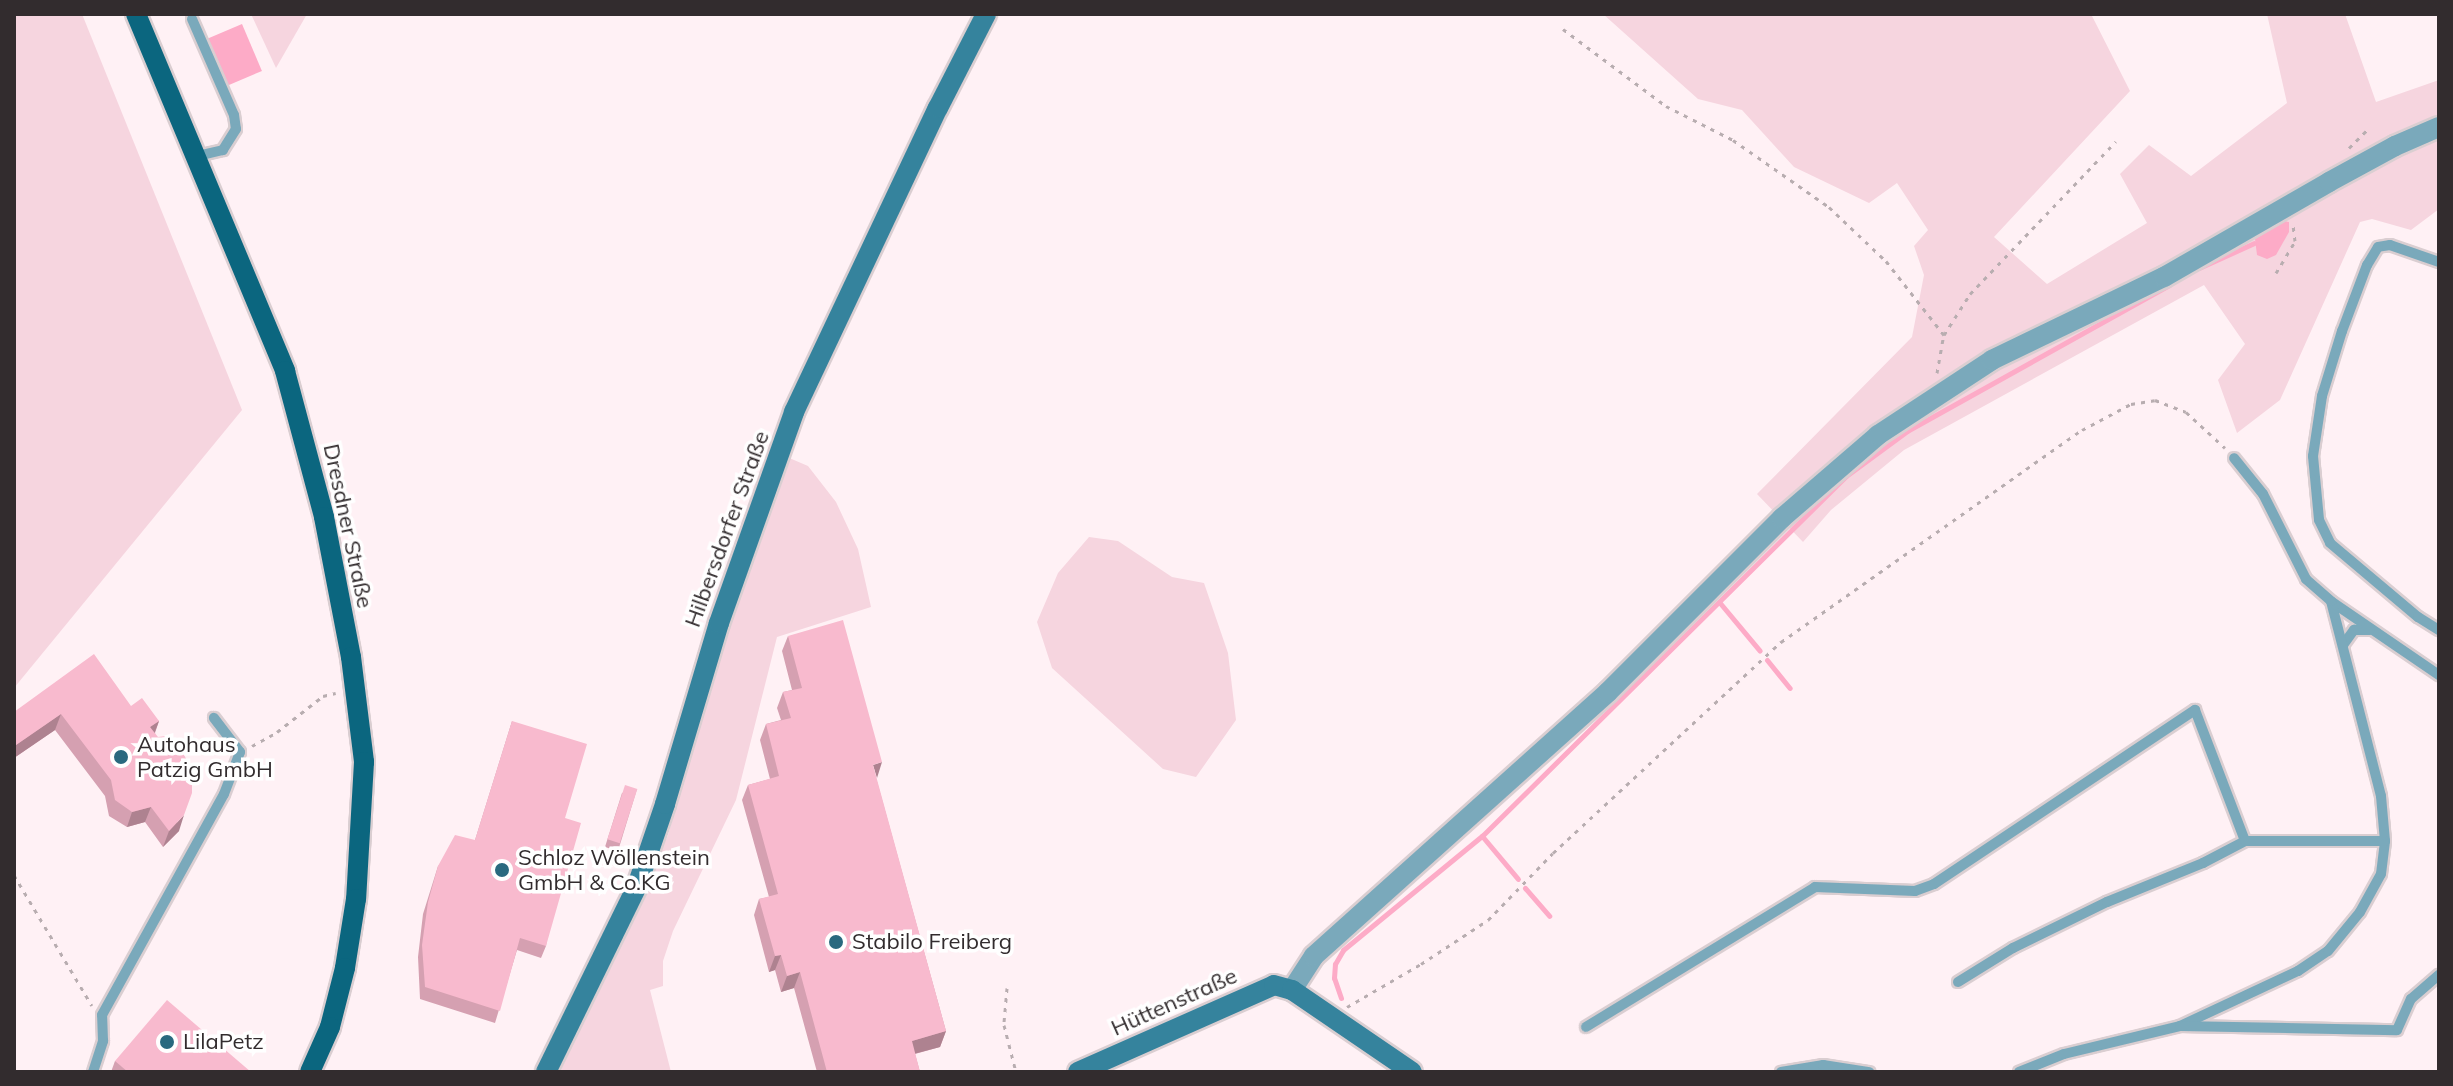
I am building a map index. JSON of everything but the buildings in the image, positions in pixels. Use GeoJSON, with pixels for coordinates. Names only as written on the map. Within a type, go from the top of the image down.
{"type":"FeatureCollection","features":[{"type":"Feature","properties":{"kind":"main road","name":"Dresdner Straße"},"geometry":{"type":"LineString","coordinates":[[136,14],[285,371],[324,517],[355,688],[364,762],[363,829],[353,925],[330,1027],[310,1072]]}},
{"type":"Feature","properties":{"kind":"main road","name":"Hilbersdorfer Straße"},"geometry":{"type":"LineString","coordinates":[[546,1072],[637,886],[719,623],[794,412],[986,14]]}},
{"type":"Feature","properties":{"kind":"main road","name":"Hüttenstraße"},"geometry":{"type":"LineString","coordinates":[[1078,1072],[1274,985],[1292,990]]}},
{"type":"Feature","properties":{"kind":"main road"},"geometry":{"type":"LineString","coordinates":[[1292,990],[1412,1072]]}},
{"type":"Feature","properties":{"kind":"street"},"geometry":{"type":"LineString","coordinates":[[1292,990],[1314,956],[1608,692],[1782,518],[1878,435],[1992,360],[2164,277],[2395,146],[2439,127]]}},
{"type":"Feature","properties":{"kind":"lane"},"geometry":{"type":"LineString","coordinates":[[192,19],[234,115],[236,129],[223,150],[196,156]]}},
{"type":"Feature","properties":{"kind":"lane"},"geometry":{"type":"LineString","coordinates":[[2439,262],[2390,245],[2378,247],[2367,265],[2342,331],[2322,396],[2313,456],[2319,520],[2330,543],[2418,617],[2439,630]]}},
{"type":"Feature","properties":{"kind":"lane"},"geometry":{"type":"LineString","coordinates":[[2234,458],[2263,494],[2306,579],[2331,601],[2439,675]]}},
{"type":"Feature","properties":{"kind":"lane"},"geometry":{"type":"LineString","coordinates":[[2019,1072],[2064,1054],[2180,1026],[2298,971],[2328,951],[2360,912],[2381,874],[2385,841],[2381,796],[2331,601]]}},
{"type":"Feature","properties":{"kind":"lane"},"geometry":{"type":"LineString","coordinates":[[2343,645],[2354,630],[2372,630]]}},
{"type":"Feature","properties":{"kind":"lane"},"geometry":{"type":"LineString","coordinates":[[1586,1027],[1815,887],[1915,891],[1934,884],[2195,710],[2245,841]]}},
{"type":"Feature","properties":{"kind":"lane"},"geometry":{"type":"LineString","coordinates":[[93,1072],[103,1041],[102,1015],[224,794],[240,752],[214,718]]}},
{"type":"Feature","properties":{"kind":"lane"},"geometry":{"type":"LineString","coordinates":[[1958,982],[2013,948],[2107,902],[2203,863],[2245,841],[2385,841]]}},
{"type":"Feature","properties":{"kind":"lane"},"geometry":{"type":"LineString","coordinates":[[2180,1026],[2397,1030],[2411,999],[2439,975]]}},
{"type":"Feature","properties":{"kind":"lane"},"geometry":{"type":"LineString","coordinates":[[1781,1072],[1823,1065],[1869,1072]]}},
{"type":"Feature","properties":{"kind":"path"},"geometry":{"type":"LineString","coordinates":[[1563,29],[1666,106],[1733,140],[1829,207],[1886,261],[1944,335]]}},
{"type":"Feature","properties":{"kind":"path"},"geometry":{"type":"LineString","coordinates":[[1933,396],[1944,335],[1970,294],[2116,141]]}},
{"type":"Feature","properties":{"kind":"path"},"geometry":{"type":"LineString","coordinates":[[2276,273],[2295,241],[2291,213],[2285,207]]}},
{"type":"Feature","properties":{"kind":"path"},"geometry":{"type":"LineString","coordinates":[[1335,1022],[1350,1003],[1421,964],[1488,920],[1553,853],[1781,642],[2082,430],[2131,404],[2155,400],[2186,412],[2222,446]]}},
{"type":"Feature","properties":{"kind":"path"},"geometry":{"type":"LineString","coordinates":[[240,752],[277,732],[323,696],[355,688]]}},
{"type":"Feature","properties":{"kind":"path"},"geometry":{"type":"LineString","coordinates":[[14,875],[94,1010],[102,1015]]}},
{"type":"Feature","properties":{"kind":"path"},"geometry":{"type":"LineString","coordinates":[[1007,988],[1004,1025],[1016,1072]]}},
{"type":"Feature","properties":{"kind":"shaded area"},"geometry":{"type":"Polygon","coordinates":[[[14,14],[82,14],[242,410],[14,688],[14,14]]]}},
{"type":"Feature","properties":{"kind":"shaded area"},"geometry":{"type":"Polygon","coordinates":[[[251,14],[307,14],[276,68],[251,14]]]}},
{"type":"Feature","properties":{"kind":"shaded area"},"geometry":{"type":"Polygon","coordinates":[[[1603,14],[2091,14],[2130,91],[1994,237],[2047,284],[2147,223],[2120,174],[2149,145],[2191,176],[2287,103],[2267,14],[2345,14],[2376,102],[2439,80],[2439,209],[2411,230],[2372,219],[2360,222],[2280,400],[2237,433],[2218,380],[2245,344],[2204,285],[1904,450],[1831,510],[1803,542],[1757,494],[1912,337],[1924,275],[1914,246],[1928,230],[1897,183],[1869,203],[1794,167],[1742,110],[1698,99],[1603,14]]]}},
{"type":"Feature","properties":{"kind":"shaded area"},"geometry":{"type":"Polygon","coordinates":[[[242,24],[262,71],[226,86],[206,39],[242,24]]]}},
{"type":"Feature","properties":{"kind":"shaded area"},"geometry":{"type":"Polygon","coordinates":[[[2284,221],[2289,222],[2289,232],[2276,255],[2267,259],[2257,255],[2255,239],[2284,221]]]}},
{"type":"Feature","properties":{"kind":"shaded area"},"geometry":{"type":"Polygon","coordinates":[[[787,457],[808,466],[836,502],[858,549],[871,607],[777,637],[736,800],[673,931],[663,961],[663,986],[650,990],[671,1072],[560,1072],[668,835],[723,640],[787,457]]]}},
{"type":"Feature","properties":{"kind":"shaded area"},"geometry":{"type":"Polygon","coordinates":[[[1089,537],[1118,541],[1172,577],[1204,583],[1228,653],[1236,720],[1196,777],[1163,769],[1052,668],[1037,622],[1058,573],[1089,537]]]}},
{"type":"Feature","properties":{"kind":"waterway"},"geometry":{"type":"LineString","coordinates":[[2199,268],[2254,243]]}},
{"type":"Feature","properties":{"kind":"waterway"},"geometry":{"type":"LineString","coordinates":[[1341,998],[1334,978],[1335,964],[1343,950],[1482,836],[1846,476],[1907,431],[2169,285]]}},
{"type":"Feature","properties":{"kind":"waterway"},"geometry":{"type":"LineString","coordinates":[[1720,603],[1760,651]]}},
{"type":"Feature","properties":{"kind":"waterway"},"geometry":{"type":"LineString","coordinates":[[1767,660],[1790,688]]}},
{"type":"Feature","properties":{"kind":"waterway"},"geometry":{"type":"LineString","coordinates":[[1482,836],[1518,879]]}},
{"type":"Feature","properties":{"kind":"waterway"},"geometry":{"type":"LineString","coordinates":[[1525,888],[1549,916]]}},
{"type":"Feature","properties":{"kind":"place","name":"Autohaus Patzig GmbH"},"geometry":{"type":"Point","coordinates":[121,757]}},
{"type":"Feature","properties":{"kind":"place","name":"Schloz Wöllenstein GmbH & Co.KG"},"geometry":{"type":"Point","coordinates":[502,870]}},
{"type":"Feature","properties":{"kind":"place","name":"Stabilo Freiberg"},"geometry":{"type":"Point","coordinates":[836,942]}},
{"type":"Feature","properties":{"kind":"place","name":"LilaPetz"},"geometry":{"type":"Point","coordinates":[167,1042]}}]}
